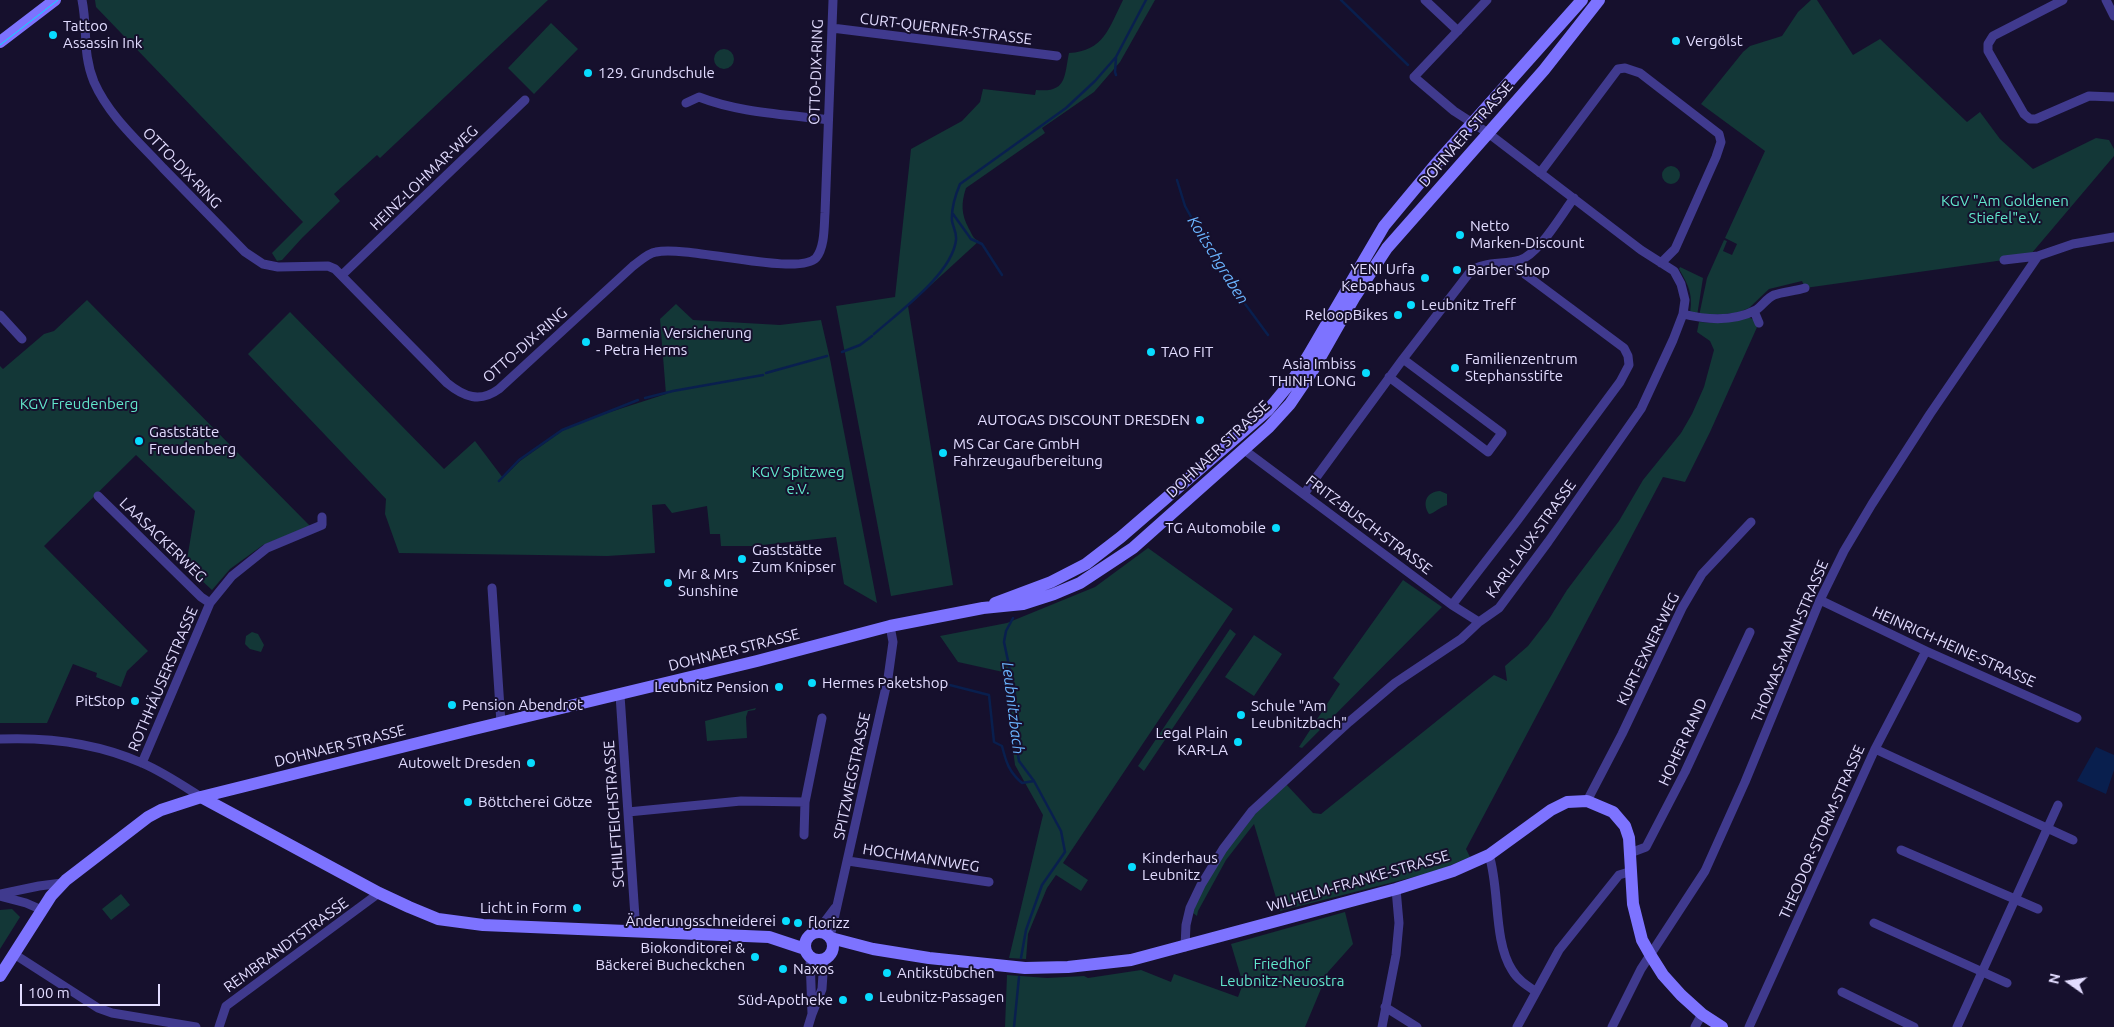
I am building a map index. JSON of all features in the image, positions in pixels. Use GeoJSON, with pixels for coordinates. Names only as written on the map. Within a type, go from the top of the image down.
{"type":"FeatureCollection","features":[{"type":"Feature","properties":{"kind":"main road"},"geometry":{"type":"LineString","coordinates":[[0,42],[55,0]]}},
{"type":"Feature","properties":{"kind":"main road","name":"DOHNAER STRASSE"},"geometry":{"type":"LineString","coordinates":[[983,608],[1052,582],[1086,564],[1121,537],[1268,410],[1292,381],[1308,356],[1384,226],[1434,166],[1582,0]]}},
{"type":"Feature","properties":{"kind":"main road","name":"DOHNAER STRASSE"},"geometry":{"type":"LineString","coordinates":[[0,976],[42,910],[62,883],[148,817],[161,810],[201,797],[755,662],[890,626],[983,608],[1023,604],[1080,583],[1133,548],[1269,427],[1290,404],[1313,370],[1354,298],[1387,248],[1544,70],[1599,0]]}},
{"type":"Feature","properties":{"kind":"main road"},"geometry":{"type":"LineString","coordinates":[[201,797],[379,893],[430,916],[455,922],[484,925],[769,937],[824,933],[833,943],[828,956],[814,959],[808,953],[769,937]]}},
{"type":"Feature","properties":{"kind":"main road"},"geometry":{"type":"LineString","coordinates":[[1587,801],[1601,805],[1612,812],[1625,826],[1629,838],[1634,904],[1638,926],[1651,956],[1663,976],[1702,1014],[1722,1027]]}},
{"type":"Feature","properties":{"kind":"main road","name":"WILHELM-FRANKE-STRASSE"},"geometry":{"type":"LineString","coordinates":[[830,938],[873,949],[995,965],[1046,968],[1131,960],[1396,890],[1454,871],[1489,854],[1551,810],[1567,802],[1587,801]]}},
{"type":"Feature","properties":{"kind":"main road"},"geometry":{"type":"LineString","coordinates":[[808,953],[805,944],[813,934]]}},
{"type":"Feature","properties":{"kind":"main road","name":"WILHELM-FRANKE-STRASSE"},"geometry":{"type":"LineString","coordinates":[[828,956],[873,949]]}},
{"type":"Feature","properties":{"kind":"street","name":"OTTO-DIX-RING"},"geometry":{"type":"LineString","coordinates":[[82,0],[84,42],[94,82],[108,107],[126,129],[245,252],[263,264],[278,267],[328,266],[342,275],[440,378],[463,396],[493,394],[633,266],[655,252],[676,251],[782,264],[805,264],[816,257],[822,242],[825,213],[833,0]]}},
{"type":"Feature","properties":{"kind":"street"},"geometry":{"type":"LineString","coordinates":[[1426,0],[1458,31],[1487,0]]}},
{"type":"Feature","properties":{"kind":"street"},"geometry":{"type":"LineString","coordinates":[[2063,0],[1993,36],[1988,44],[1988,51],[2024,114],[2030,119],[2036,119],[2089,96],[2114,97]]}},
{"type":"Feature","properties":{"kind":"street"},"geometry":{"type":"LineString","coordinates":[[2106,0],[2114,16]]}},
{"type":"Feature","properties":{"kind":"street","name":"CURT-QUERNER-STRASSE"},"geometry":{"type":"LineString","coordinates":[[832,28],[1057,56]]}},
{"type":"Feature","properties":{"kind":"street","name":"KARL-LAUX-STRASSE"},"geometry":{"type":"LineString","coordinates":[[1185,947],[1186,925],[1190,908],[1200,885],[1223,848],[1252,812],[1379,696],[1427,660],[1461,639],[1479,622],[1499,608],[1507,598],[1642,409],[1683,314],[1685,300],[1681,284],[1674,271],[1488,133],[1454,111],[1414,78],[1458,31]]}},
{"type":"Feature","properties":{"kind":"street"},"geometry":{"type":"LineString","coordinates":[[1540,173],[1618,69],[1625,68],[1642,74],[1719,134],[1720,142],[1716,157],[1674,249],[1661,263]]}},
{"type":"Feature","properties":{"kind":"street"},"geometry":{"type":"LineString","coordinates":[[686,103],[699,97],[716,103],[759,111],[828,120]]}},
{"type":"Feature","properties":{"kind":"street","name":"HEINZ-LOHMAR-WEG"},"geometry":{"type":"LineString","coordinates":[[342,275],[525,100]]}},
{"type":"Feature","properties":{"kind":"street"},"geometry":{"type":"LineString","coordinates":[[1304,494],[1389,377],[1470,272],[1478,267],[1513,262],[1532,254],[1574,198]]}},
{"type":"Feature","properties":{"kind":"street"},"geometry":{"type":"LineString","coordinates":[[2004,260],[2038,256],[2073,244],[2114,237]]}},
{"type":"Feature","properties":{"kind":"street","name":"THOMAS-MANN-STRASSE"},"geometry":{"type":"LineString","coordinates":[[1612,1027],[1641,969],[1705,870],[1745,782],[1820,600],[1844,551],[1930,414],[2038,256]]}},
{"type":"Feature","properties":{"kind":"street","name":"KARL-LAUX-STRASSE"},"geometry":{"type":"LineString","coordinates":[[1452,605],[1584,432],[1620,382],[1629,365],[1628,356],[1624,348],[1526,275],[1513,262]]}},
{"type":"Feature","properties":{"kind":"street"},"geometry":{"type":"LineString","coordinates":[[1683,314],[1715,320],[1736,316],[1754,311],[1772,296],[1805,288]]}},
{"type":"Feature","properties":{"kind":"street"},"geometry":{"type":"LineString","coordinates":[[1754,311],[1759,323]]}},
{"type":"Feature","properties":{"kind":"street"},"geometry":{"type":"LineString","coordinates":[[0,315],[22,339]]}},
{"type":"Feature","properties":{"kind":"street"},"geometry":{"type":"LineString","coordinates":[[1389,377],[1488,452],[1502,433],[1403,359]]}},
{"type":"Feature","properties":{"kind":"street","name":"FRITZ-BUSCH-STRASSE"},"geometry":{"type":"LineString","coordinates":[[1243,449],[1452,605],[1479,622]]}},
{"type":"Feature","properties":{"kind":"street","name":"LAASACKERWEG"},"geometry":{"type":"LineString","coordinates":[[98,496],[201,597],[210,603]]}},
{"type":"Feature","properties":{"kind":"street","name":"ROTHHÄUSERSTRASSE"},"geometry":{"type":"LineString","coordinates":[[142,763],[210,603],[232,576],[253,558],[267,548],[322,525],[322,516]]}},
{"type":"Feature","properties":{"kind":"street","name":"KURT-EXNER-WEG"},"geometry":{"type":"LineString","coordinates":[[1587,801],[1622,734],[1682,608],[1702,574],[1751,522]]}},
{"type":"Feature","properties":{"kind":"street"},"geometry":{"type":"LineString","coordinates":[[492,588],[500,723]]}},
{"type":"Feature","properties":{"kind":"street","name":"HEINRICH-HEINE-STRASSE"},"geometry":{"type":"LineString","coordinates":[[1820,600],[1926,652],[2077,718]]}},
{"type":"Feature","properties":{"kind":"street","name":"SPITZWEGSTRASSE"},"geometry":{"type":"LineString","coordinates":[[830,938],[888,678],[894,642],[890,626]]}},
{"type":"Feature","properties":{"kind":"street","name":"HOHER RAND"},"geometry":{"type":"LineString","coordinates":[[1630,853],[1646,847],[1685,772],[1750,632]]}},
{"type":"Feature","properties":{"kind":"street","name":"THEODOR-STORM-STRASSE"},"geometry":{"type":"LineString","coordinates":[[1749,1027],[1875,748],[1926,652]]}},
{"type":"Feature","properties":{"kind":"street","name":"SCHILFTEICHSTRASSE"},"geometry":{"type":"LineString","coordinates":[[620,694],[636,932]]}},
{"type":"Feature","properties":{"kind":"street"},"geometry":{"type":"LineString","coordinates":[[804,835],[805,802],[822,718]]}},
{"type":"Feature","properties":{"kind":"street"},"geometry":{"type":"LineString","coordinates":[[0,739],[42,738],[109,750],[142,763],[201,797]]}},
{"type":"Feature","properties":{"kind":"street"},"geometry":{"type":"LineString","coordinates":[[1875,748],[2073,840]]}},
{"type":"Feature","properties":{"kind":"street"},"geometry":{"type":"LineString","coordinates":[[628,812],[741,801],[805,802]]}},
{"type":"Feature","properties":{"kind":"street"},"geometry":{"type":"LineString","coordinates":[[1957,1027],[2058,805]]}},
{"type":"Feature","properties":{"kind":"street"},"geometry":{"type":"LineString","coordinates":[[1902,850],[2038,910]]}},
{"type":"Feature","properties":{"kind":"street"},"geometry":{"type":"LineString","coordinates":[[1489,854],[1493,868],[1502,944],[1511,970],[1523,983],[1535,991]]}},
{"type":"Feature","properties":{"kind":"street","name":"HOCHMANNWEG"},"geometry":{"type":"LineString","coordinates":[[848,861],[989,882]]}},
{"type":"Feature","properties":{"kind":"street"},"geometry":{"type":"LineString","coordinates":[[1517,1027],[1559,950],[1597,900],[1619,875],[1632,871]]}},
{"type":"Feature","properties":{"kind":"street"},"geometry":{"type":"LineString","coordinates":[[0,895],[62,883]]}},
{"type":"Feature","properties":{"kind":"street"},"geometry":{"type":"LineString","coordinates":[[1382,1027],[1396,955],[1399,923],[1396,890]]}},
{"type":"Feature","properties":{"kind":"street","name":"REMBRANDTSTRASSE"},"geometry":{"type":"LineString","coordinates":[[219,1027],[226,1006],[379,893]]}},
{"type":"Feature","properties":{"kind":"street"},"geometry":{"type":"LineString","coordinates":[[0,895],[42,910]]}},
{"type":"Feature","properties":{"kind":"street","name":"SPITZWEGSTRASSE"},"geometry":{"type":"LineString","coordinates":[[813,934],[839,901]]}},
{"type":"Feature","properties":{"kind":"street"},"geometry":{"type":"LineString","coordinates":[[1874,923],[2007,983]]}},
{"type":"Feature","properties":{"kind":"street"},"geometry":{"type":"LineString","coordinates":[[808,953],[812,1014]]}},
{"type":"Feature","properties":{"kind":"street"},"geometry":{"type":"LineString","coordinates":[[14,954],[98,1008],[112,1014],[196,1027]]}},
{"type":"Feature","properties":{"kind":"street"},"geometry":{"type":"LineString","coordinates":[[808,1027],[822,989],[828,956]]}},
{"type":"Feature","properties":{"kind":"street"},"geometry":{"type":"LineString","coordinates":[[1842,992],[1914,1027]]}},
{"type":"Feature","properties":{"kind":"street"},"geometry":{"type":"LineString","coordinates":[[1385,1007],[1417,1027]]}},
{"type":"Feature","properties":{"kind":"street"},"geometry":{"type":"LineString","coordinates":[[1695,1027],[1702,1014]]}},
{"type":"Feature","properties":{"kind":"green space"},"geometry":{"type":"Polygon","coordinates":[[[95,0],[548,0],[380,158],[377,155],[334,194],[340,201],[282,260],[277,261],[272,253],[303,222],[96,7],[95,0]]]}},
{"type":"Feature","properties":{"kind":"green space"},"geometry":{"type":"Polygon","coordinates":[[[1123,0],[1155,0],[1120,62],[1094,92],[1042,128],[1045,133],[966,188],[963,199],[963,213],[966,224],[975,239],[979,241],[908,306],[953,585],[891,596],[836,306],[895,297],[911,149],[962,121],[980,102],[983,89],[1035,95],[1036,90],[1054,89],[1059,86],[1065,76],[1069,53],[1090,48],[1098,43],[1109,29],[1123,0]]]}},
{"type":"Feature","properties":{"kind":"green space","name":"KGV \"Am Goldenen Stiefel\"e.V."},"geometry":{"type":"Polygon","coordinates":[[[1811,0],[1817,0],[1853,55],[1880,39],[1967,122],[1980,112],[2000,139],[2033,169],[2096,138],[2109,140],[2114,149],[2114,156],[2031,254],[2004,260],[1805,288],[1802,281],[1769,289],[1749,308],[1737,313],[1699,316],[1707,278],[1724,240],[1727,241],[1723,251],[1732,255],[1737,244],[1725,238],[1765,151],[1701,104],[1743,52],[1750,46],[1782,36],[1798,12],[1811,0]]]}},
{"type":"Feature","properties":{"kind":"green space"},"geometry":{"type":"Polygon","coordinates":[[[551,23],[578,49],[534,94],[508,68],[551,23]]]}},
{"type":"Feature","properties":{"kind":"green space"},"geometry":{"type":"Polygon","coordinates":[[[724,49],[731,52],[734,59],[731,66],[724,69],[717,66],[714,59],[717,52],[724,49]]]}},
{"type":"Feature","properties":{"kind":"green space"},"geometry":{"type":"Polygon","coordinates":[[[1671,166],[1677,169],[1680,175],[1677,181],[1671,184],[1665,181],[1662,175],[1665,169],[1671,166]]]}},
{"type":"Feature","properties":{"kind":"green space"},"geometry":{"type":"Polygon","coordinates":[[[1680,267],[1703,278],[1697,316],[1690,314],[1688,285],[1679,269],[1680,267]]]}},
{"type":"Feature","properties":{"kind":"green space","name":"KGV Freudenberg"},"geometry":{"type":"Polygon","coordinates":[[[87,300],[310,526],[263,545],[230,569],[212,590],[186,566],[195,511],[136,455],[44,546],[148,651],[127,671],[121,687],[96,677],[97,673],[73,664],[47,723],[0,723],[0,366],[3,369],[44,334],[54,331],[87,300]]]}},
{"type":"Feature","properties":{"kind":"green space","name":"KGV Spitzweg e.V."},"geometry":{"type":"Polygon","coordinates":[[[676,304],[693,320],[780,325],[821,320],[877,603],[844,584],[836,537],[753,546],[721,546],[720,534],[710,534],[707,506],[672,513],[665,504],[652,505],[655,553],[607,556],[399,553],[385,514],[386,499],[248,354],[290,312],[444,469],[475,441],[503,478],[520,461],[565,429],[666,394],[660,319],[676,304]]]}},
{"type":"Feature","properties":{"kind":"green space"},"geometry":{"type":"Polygon","coordinates":[[[1748,317],[1755,320],[1758,325],[1710,432],[1685,482],[1663,477],[1466,849],[1470,857],[1437,871],[1280,911],[1254,824],[1226,860],[1197,916],[1193,913],[1201,885],[1223,849],[1284,782],[1313,813],[1321,814],[1494,675],[1507,681],[1505,666],[1528,646],[1549,619],[1567,590],[1619,521],[1643,480],[1681,433],[1692,414],[1704,387],[1714,350],[1710,341],[1697,332],[1699,322],[1717,323],[1748,317]]]}},
{"type":"Feature","properties":{"kind":"green space"},"geometry":{"type":"Polygon","coordinates":[[[1440,491],[1447,494],[1447,505],[1429,514],[1426,506],[1427,499],[1431,493],[1440,491]]]}},
{"type":"Feature","properties":{"kind":"green space"},"geometry":{"type":"Polygon","coordinates":[[[1148,548],[1233,609],[1063,863],[1088,880],[1081,891],[1056,875],[1047,888],[1028,934],[1026,959],[1009,958],[1043,815],[1015,765],[1003,672],[958,662],[940,636],[1007,623],[1095,587],[1148,548]]]}},
{"type":"Feature","properties":{"kind":"green space"},"geometry":{"type":"Polygon","coordinates":[[[1403,580],[1442,607],[1302,748],[1299,747],[1340,684],[1333,678],[1403,580]]]}},
{"type":"Feature","properties":{"kind":"green space"},"geometry":{"type":"Polygon","coordinates":[[[1230,629],[1236,634],[1144,771],[1138,766],[1230,629]]]}},
{"type":"Feature","properties":{"kind":"green space"},"geometry":{"type":"Polygon","coordinates":[[[252,632],[258,634],[264,645],[261,652],[250,649],[245,644],[246,636],[252,632]]]}},
{"type":"Feature","properties":{"kind":"green space"},"geometry":{"type":"Polygon","coordinates":[[[1254,635],[1282,654],[1254,696],[1225,677],[1254,635]]]}},
{"type":"Feature","properties":{"kind":"green space"},"geometry":{"type":"Polygon","coordinates":[[[756,708],[755,710],[748,711],[746,717],[747,738],[707,741],[705,721],[756,708]]]}},
{"type":"Feature","properties":{"kind":"green space"},"geometry":{"type":"Polygon","coordinates":[[[121,894],[130,905],[111,920],[102,909],[121,894]]]}},
{"type":"Feature","properties":{"kind":"green space"},"geometry":{"type":"Polygon","coordinates":[[[12,909],[20,917],[0,949],[0,910],[12,909]]]}},
{"type":"Feature","properties":{"kind":"green space","name":"Friedhof Leubnitz-Neuostra"},"geometry":{"type":"Polygon","coordinates":[[[1345,912],[1353,944],[1328,972],[1305,1027],[1005,1027],[1007,975],[1047,978],[1084,976],[1088,978],[1141,970],[1171,982],[1174,974],[1238,997],[1243,984],[1231,944],[1345,912]]]}},
{"type":"Feature","properties":{"kind":"water"},"geometry":{"type":"Polygon","coordinates":[[[2096,747],[2114,755],[2114,770],[2106,794],[2077,781],[2096,747]]]}},
{"type":"Feature","properties":{"kind":"waterway"},"geometry":{"type":"LineString","coordinates":[[874,334],[923,292],[945,266],[956,240],[952,211],[960,184],[1066,108],[1095,81],[1116,57],[1146,0]]}},
{"type":"Feature","properties":{"kind":"waterway"},"geometry":{"type":"LineString","coordinates":[[1341,0],[1408,65]]}},
{"type":"Feature","properties":{"kind":"waterway","name":"Koitschgraben"},"geometry":{"type":"LineString","coordinates":[[1116,58],[1116,75]]}},
{"type":"Feature","properties":{"kind":"waterway","name":"Koitschgraben"},"geometry":{"type":"LineString","coordinates":[[1177,180],[1185,206],[1223,274],[1268,335]]}},
{"type":"Feature","properties":{"kind":"waterway"},"geometry":{"type":"LineString","coordinates":[[953,214],[971,239],[982,244],[1002,275]]}},
{"type":"Feature","properties":{"kind":"waterway"},"geometry":{"type":"LineString","coordinates":[[842,352],[860,345],[872,336]]}},
{"type":"Feature","properties":{"kind":"waterway"},"geometry":{"type":"LineString","coordinates":[[766,373],[827,356]]}},
{"type":"Feature","properties":{"kind":"waterway"},"geometry":{"type":"LineString","coordinates":[[645,398],[673,391],[763,375]]}},
{"type":"Feature","properties":{"kind":"waterway"},"geometry":{"type":"LineString","coordinates":[[499,481],[519,460],[562,430],[638,400]]}},
{"type":"Feature","properties":{"kind":"waterway","name":"Leubnitzbach"},"geometry":{"type":"LineString","coordinates":[[1013,618],[1006,631],[1004,642],[1015,694],[1019,761],[1034,781],[1061,831],[1065,852],[1042,885],[1026,930],[1021,958]]}},
{"type":"Feature","properties":{"kind":"waterway"},"geometry":{"type":"LineString","coordinates":[[929,681],[989,695],[994,742],[1002,746],[1009,766],[1022,783],[1034,781]]}},
{"type":"Feature","properties":{"kind":"waterway","name":"Leubnitzbach"},"geometry":{"type":"LineString","coordinates":[[1014,1027],[1019,977]]}},
{"type":"Feature","properties":{"kind":"tram line"},"geometry":{"type":"LineString","coordinates":[[0,45],[58,0]]}},
{"type":"Feature","properties":{"kind":"place","name":"Tattoo Assassin Ink"},"geometry":{"type":"Point","coordinates":[53,35]}},
{"type":"Feature","properties":{"kind":"place","name":"Vergölst"},"geometry":{"type":"Point","coordinates":[1676,41]}},
{"type":"Feature","properties":{"kind":"place","name":"129. Grundschule"},"geometry":{"type":"Point","coordinates":[588,73]}},
{"type":"Feature","properties":{"kind":"place","name":"Netto Marken-Discount"},"geometry":{"type":"Point","coordinates":[1460,235]}},
{"type":"Feature","properties":{"kind":"place","name":"Barber Shop"},"geometry":{"type":"Point","coordinates":[1457,270]}},
{"type":"Feature","properties":{"kind":"place","name":"YENI Urfa Kebaphaus"},"geometry":{"type":"Point","coordinates":[1425,278]}},
{"type":"Feature","properties":{"kind":"place","name":"Leubnitz Treff"},"geometry":{"type":"Point","coordinates":[1411,305]}},
{"type":"Feature","properties":{"kind":"place","name":"ReloopBikes"},"geometry":{"type":"Point","coordinates":[1398,315]}},
{"type":"Feature","properties":{"kind":"place","name":"Barmenia Versicherung - Petra Herms"},"geometry":{"type":"Point","coordinates":[586,342]}},
{"type":"Feature","properties":{"kind":"place","name":"TAO FIT"},"geometry":{"type":"Point","coordinates":[1151,352]}},
{"type":"Feature","properties":{"kind":"place","name":"Familienzentrum Stephansstifte"},"geometry":{"type":"Point","coordinates":[1455,368]}},
{"type":"Feature","properties":{"kind":"place","name":"Asia Imbiss THINH LONG"},"geometry":{"type":"Point","coordinates":[1366,373]}},
{"type":"Feature","properties":{"kind":"place","name":"AUTOGAS DISCOUNT DRESDEN"},"geometry":{"type":"Point","coordinates":[1200,420]}},
{"type":"Feature","properties":{"kind":"place","name":"Gaststätte Freudenberg"},"geometry":{"type":"Point","coordinates":[139,441]}},
{"type":"Feature","properties":{"kind":"place","name":"MS Car Care GmbH Fahrzeugaufbereitung"},"geometry":{"type":"Point","coordinates":[943,453]}},
{"type":"Feature","properties":{"kind":"place","name":"TG Automobile"},"geometry":{"type":"Point","coordinates":[1276,528]}},
{"type":"Feature","properties":{"kind":"place","name":"Gaststätte Zum Knipser"},"geometry":{"type":"Point","coordinates":[742,559]}},
{"type":"Feature","properties":{"kind":"place","name":"Mr & Mrs Sunshine"},"geometry":{"type":"Point","coordinates":[668,583]}},
{"type":"Feature","properties":{"kind":"place","name":"Hermes Paketshop"},"geometry":{"type":"Point","coordinates":[812,683]}},
{"type":"Feature","properties":{"kind":"place","name":"Leubnitz Pension"},"geometry":{"type":"Point","coordinates":[779,687]}},
{"type":"Feature","properties":{"kind":"place","name":"PitStop"},"geometry":{"type":"Point","coordinates":[135,701]}},
{"type":"Feature","properties":{"kind":"place","name":"Pension Abendrot"},"geometry":{"type":"Point","coordinates":[452,705]}},
{"type":"Feature","properties":{"kind":"place","name":"Schule \"Am Leubnitzbach\""},"geometry":{"type":"Point","coordinates":[1241,715]}},
{"type":"Feature","properties":{"kind":"place","name":"Legal Plain KAR-LA"},"geometry":{"type":"Point","coordinates":[1238,742]}},
{"type":"Feature","properties":{"kind":"place","name":"Autowelt Dresden"},"geometry":{"type":"Point","coordinates":[531,763]}},
{"type":"Feature","properties":{"kind":"place","name":"Böttcherei Götze"},"geometry":{"type":"Point","coordinates":[468,802]}},
{"type":"Feature","properties":{"kind":"place","name":"Kinderhaus Leubnitz"},"geometry":{"type":"Point","coordinates":[1132,867]}},
{"type":"Feature","properties":{"kind":"place","name":"Licht in Form"},"geometry":{"type":"Point","coordinates":[577,908]}},
{"type":"Feature","properties":{"kind":"place","name":"Änderungsschneiderei"},"geometry":{"type":"Point","coordinates":[786,921]}},
{"type":"Feature","properties":{"kind":"place","name":"florizz"},"geometry":{"type":"Point","coordinates":[798,923]}},
{"type":"Feature","properties":{"kind":"place","name":"Biokonditorei & Bäckerei Bucheckchen"},"geometry":{"type":"Point","coordinates":[755,957]}},
{"type":"Feature","properties":{"kind":"place","name":"Naxos"},"geometry":{"type":"Point","coordinates":[783,969]}},
{"type":"Feature","properties":{"kind":"place","name":"Antikstübchen"},"geometry":{"type":"Point","coordinates":[887,973]}},
{"type":"Feature","properties":{"kind":"place","name":"Leubnitz-Passagen"},"geometry":{"type":"Point","coordinates":[869,997]}},
{"type":"Feature","properties":{"kind":"place","name":"Süd-Apotheke"},"geometry":{"type":"Point","coordinates":[843,1000]}}]}
